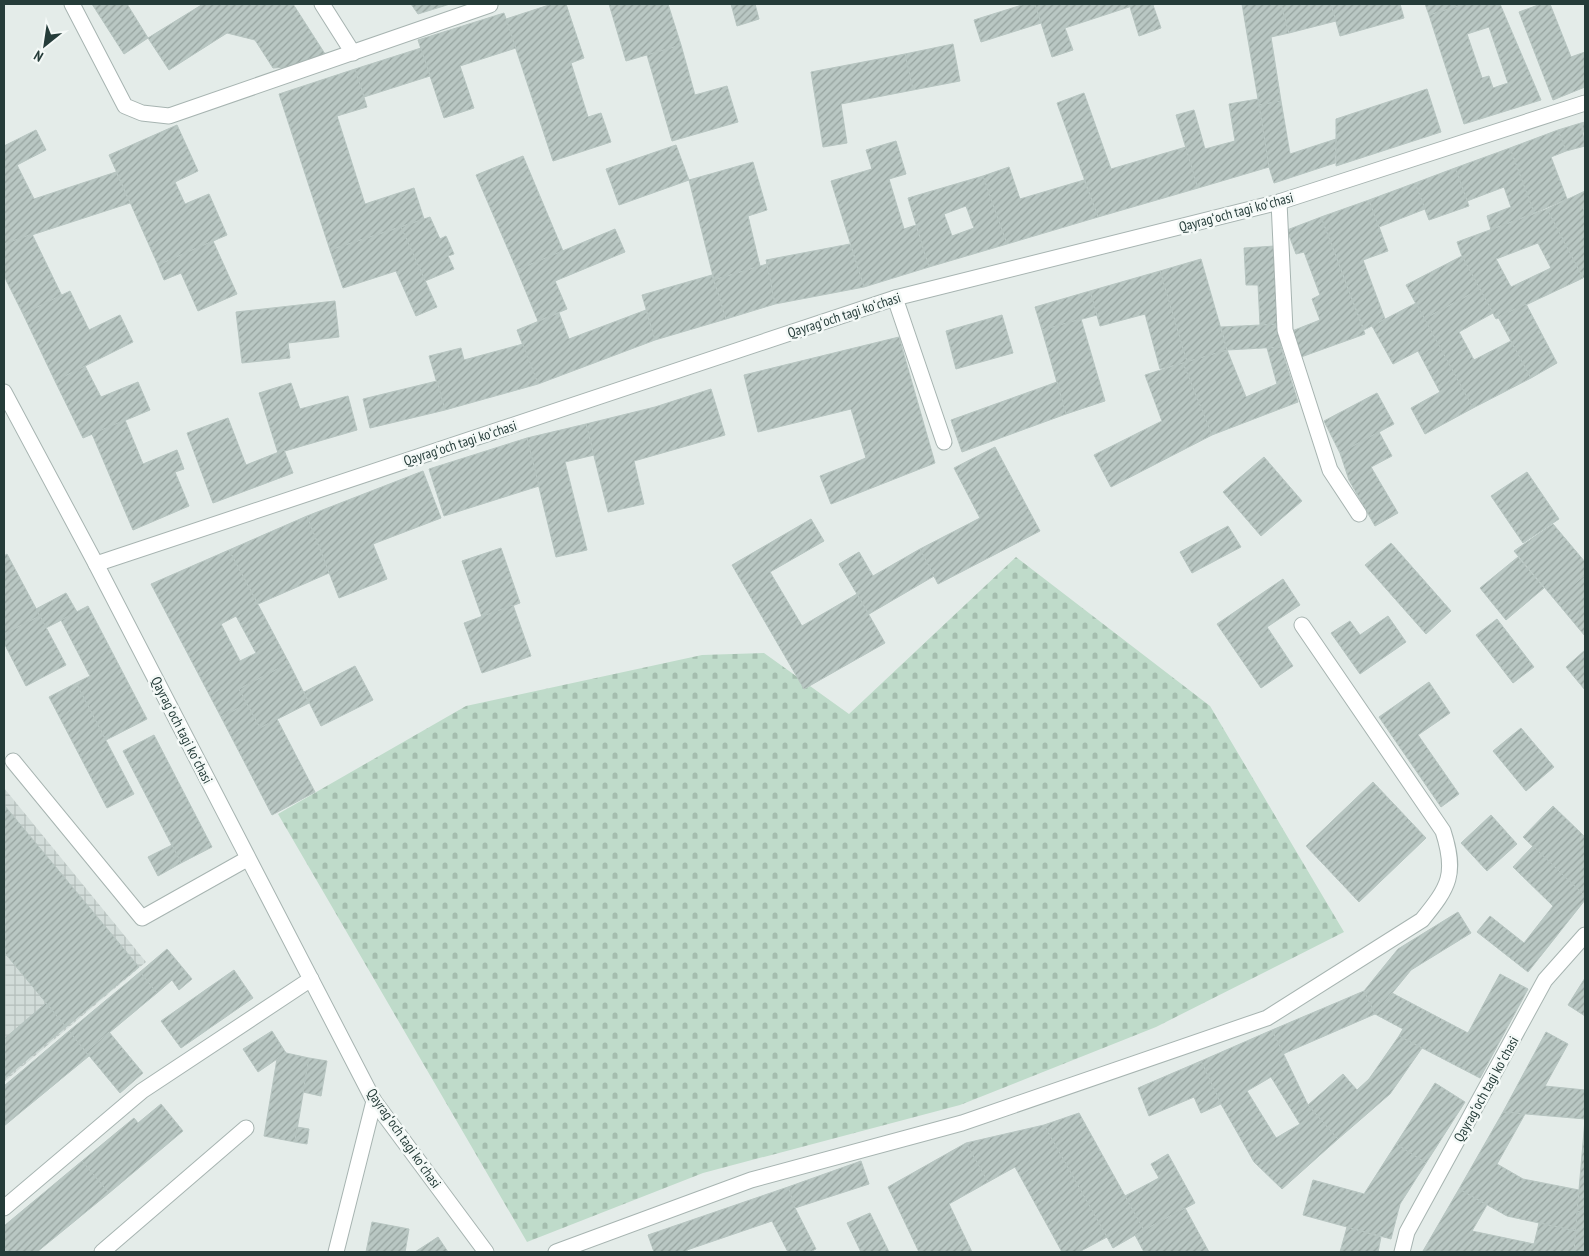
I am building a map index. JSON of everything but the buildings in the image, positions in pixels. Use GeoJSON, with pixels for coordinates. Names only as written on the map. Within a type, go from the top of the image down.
{"type":"FeatureCollection","features":[{"type":"Feature","properties":{"kind":"street"},"geometry":{"type":"LineString","coordinates":[[72,4],[125,106],[142,114],[169,116],[490,6]]}},
{"type":"Feature","properties":{"kind":"street"},"geometry":{"type":"LineString","coordinates":[[322,4],[353,53]]}},
{"type":"Feature","properties":{"kind":"street","name":"Qayragʻoch tagi koʻchasi"},"geometry":{"type":"LineString","coordinates":[[486,1252],[374,1101],[247,859],[96,564],[895,298],[1279,202],[1585,103]]}},
{"type":"Feature","properties":{"kind":"street"},"geometry":{"type":"LineString","coordinates":[[1279,202],[1285,330],[1330,470],[1358,514]]}},
{"type":"Feature","properties":{"kind":"street"},"geometry":{"type":"LineString","coordinates":[[895,298],[944,442]]}},
{"type":"Feature","properties":{"kind":"street"},"geometry":{"type":"LineString","coordinates":[[4,392],[96,564]]}},
{"type":"Feature","properties":{"kind":"street"},"geometry":{"type":"LineString","coordinates":[[556,1252],[750,1180],[962,1123],[1267,1018],[1422,920],[1440,898],[1451,872],[1451,854],[1443,831],[1302,625]]}},
{"type":"Feature","properties":{"kind":"street"},"geometry":{"type":"LineString","coordinates":[[13,761],[142,918],[247,859]]}},
{"type":"Feature","properties":{"kind":"street","name":"Qayragʻoch tagi koʻchasi"},"geometry":{"type":"LineString","coordinates":[[1402,1252],[1407,1232],[1545,980],[1585,935]]}},
{"type":"Feature","properties":{"kind":"street"},"geometry":{"type":"LineString","coordinates":[[4,1208],[142,1091],[311,979]]}},
{"type":"Feature","properties":{"kind":"street"},"geometry":{"type":"LineString","coordinates":[[336,1252],[374,1101]]}},
{"type":"Feature","properties":{"kind":"street"},"geometry":{"type":"LineString","coordinates":[[102,1252],[246,1128]]}},
{"type":"Feature","properties":{"kind":"shaded area"},"geometry":{"type":"Polygon","coordinates":[[[4,788],[146,962],[4,1082],[4,788]]]}},
{"type":"Feature","properties":{"kind":"green space"},"geometry":{"type":"Polygon","coordinates":[[[1016,557],[1210,706],[1344,932],[1156,1027],[960,1105],[703,1173],[527,1242],[278,814],[466,706],[702,655],[764,653],[849,714],[1016,557]]]}}]}
